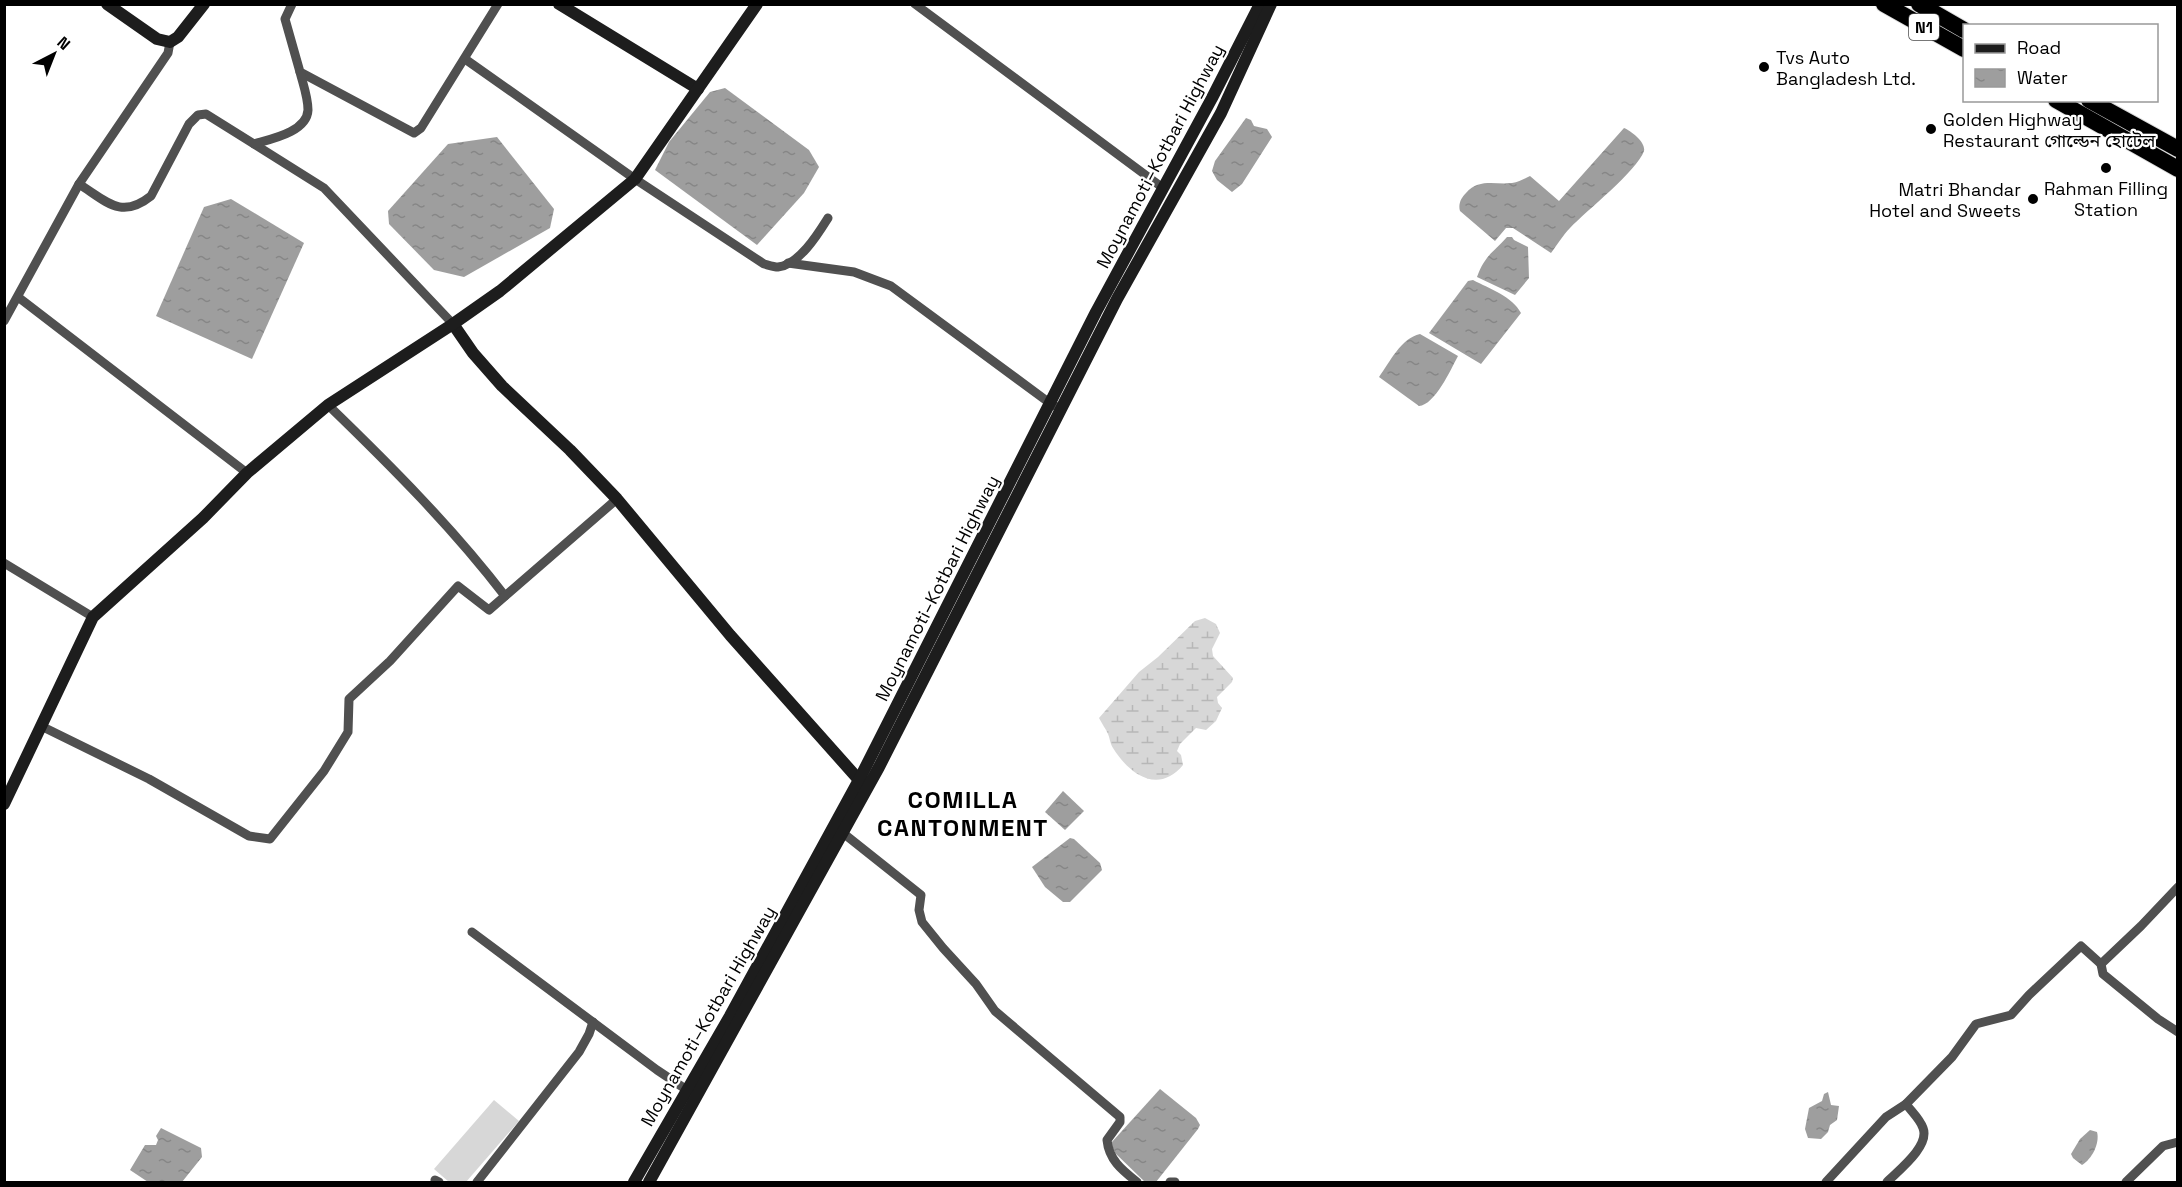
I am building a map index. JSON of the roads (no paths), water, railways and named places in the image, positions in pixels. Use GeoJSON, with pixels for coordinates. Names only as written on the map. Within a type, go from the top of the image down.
{"type":"FeatureCollection","features":[{"type":"Feature","properties":{"kind":"highway","name":"N1"},"geometry":{"type":"LineString","coordinates":[[1884,4],[1963,48]]}},
{"type":"Feature","properties":{"kind":"highway","name":"N1"},"geometry":{"type":"LineString","coordinates":[[1918,4],[1963,29]]}},
{"type":"Feature","properties":{"kind":"highway"},"geometry":{"type":"LineString","coordinates":[[2060,102],[2178,169]]}},
{"type":"Feature","properties":{"kind":"highway"},"geometry":{"type":"LineString","coordinates":[[2093,102],[2178,149]]}},
{"type":"Feature","properties":{"kind":"main road"},"geometry":{"type":"LineString","coordinates":[[107,4],[157,39],[170,42],[178,37],[204,4]]}},
{"type":"Feature","properties":{"kind":"main road"},"geometry":{"type":"LineString","coordinates":[[559,4],[698,89]]}},
{"type":"Feature","properties":{"kind":"main road"},"geometry":{"type":"LineString","coordinates":[[4,804],[93,617],[203,518],[247,473],[328,405],[500,291],[635,179],[757,4]]}},
{"type":"Feature","properties":{"kind":"main road","name":"Moynamoti–Kotbari Highway"},"geometry":{"type":"LineString","coordinates":[[1056,406],[1096,312],[1260,14],[1271,4]]}},
{"type":"Feature","properties":{"kind":"main road","name":"Moynamoti–Kotbari Highway"},"geometry":{"type":"LineString","coordinates":[[634,1182],[864,782],[1056,406],[1221,113],[1260,14]]}},
{"type":"Feature","properties":{"kind":"main road"},"geometry":{"type":"LineString","coordinates":[[453,324],[473,354],[502,386],[570,450],[617,499],[730,634],[864,782]]}},
{"type":"Feature","properties":{"kind":"main road","name":"Moynamoti–Kotbari Highway"},"geometry":{"type":"LineString","coordinates":[[649,1182],[843,833],[864,782]]}},
{"type":"Feature","properties":{"kind":"street"},"geometry":{"type":"LineString","coordinates":[[254,144],[288,132],[302,124],[308,112],[307,97],[285,19],[292,4]]}},
{"type":"Feature","properties":{"kind":"street"},"geometry":{"type":"LineString","coordinates":[[300,72],[414,133],[421,128],[498,4]]}},
{"type":"Feature","properties":{"kind":"street"},"geometry":{"type":"LineString","coordinates":[[915,4],[1163,188]]}},
{"type":"Feature","properties":{"kind":"street"},"geometry":{"type":"LineString","coordinates":[[4,321],[79,184],[168,53],[170,42]]}},
{"type":"Feature","properties":{"kind":"street"},"geometry":{"type":"LineString","coordinates":[[465,59],[635,179],[764,264],[779,267],[788,263],[811,245],[828,218]]}},
{"type":"Feature","properties":{"kind":"street"},"geometry":{"type":"LineString","coordinates":[[79,184],[115,207],[128,209],[143,202],[151,196],[189,124],[198,115],[206,114],[324,188],[453,324]]}},
{"type":"Feature","properties":{"kind":"street"},"geometry":{"type":"LineString","coordinates":[[788,263],[854,272],[891,286],[1056,406]]}},
{"type":"Feature","properties":{"kind":"street"},"geometry":{"type":"LineString","coordinates":[[18,297],[247,473]]}},
{"type":"Feature","properties":{"kind":"street"},"geometry":{"type":"LineString","coordinates":[[328,405],[406,481],[473,555],[505,596]]}},
{"type":"Feature","properties":{"kind":"street"},"geometry":{"type":"LineString","coordinates":[[41,726],[149,779],[249,836],[270,839],[324,771],[348,732],[349,699],[390,660],[458,586],[489,610],[617,499]]}},
{"type":"Feature","properties":{"kind":"street"},"geometry":{"type":"LineString","coordinates":[[4,563],[93,617]]}},
{"type":"Feature","properties":{"kind":"street"},"geometry":{"type":"LineString","coordinates":[[843,833],[921,895],[919,910],[922,922],[976,984],[995,1011],[1120,1118],[1120,1122],[1107,1140],[1107,1145],[1115,1163],[1137,1182]]}},
{"type":"Feature","properties":{"kind":"street"},"geometry":{"type":"LineString","coordinates":[[2101,964],[2178,887]]}},
{"type":"Feature","properties":{"kind":"street"},"geometry":{"type":"LineString","coordinates":[[472,933],[687,1090]]}},
{"type":"Feature","properties":{"kind":"street"},"geometry":{"type":"LineString","coordinates":[[1826,1182],[1886,1117],[1906,1104],[1952,1057],[1976,1024],[2011,1015],[2081,946],[2101,964],[2103,974],[2178,1032]]}},
{"type":"Feature","properties":{"kind":"street"},"geometry":{"type":"LineString","coordinates":[[477,1182],[579,1052],[593,1022]]}},
{"type":"Feature","properties":{"kind":"street"},"geometry":{"type":"LineString","coordinates":[[1887,1182],[1921,1146],[1925,1135],[1922,1125],[1906,1104]]}},
{"type":"Feature","properties":{"kind":"street"},"geometry":{"type":"LineString","coordinates":[[2126,1182],[2163,1146],[2178,1142]]}},
{"type":"Feature","properties":{"kind":"street"},"geometry":{"type":"LineString","coordinates":[[1170,1182],[1175,1182]]}},
{"type":"Feature","properties":{"kind":"water"},"geometry":{"type":"Polygon","coordinates":[[[725,88],[809,150],[819,167],[804,193],[757,245],[655,170],[669,142],[710,92],[725,88]]]}},
{"type":"Feature","properties":{"kind":"water"},"geometry":{"type":"Polygon","coordinates":[[[1246,118],[1251,120],[1254,126],[1267,129],[1272,137],[1242,184],[1232,192],[1217,180],[1212,171],[1215,161],[1246,118]]]}},
{"type":"Feature","properties":{"kind":"water"},"geometry":{"type":"Polygon","coordinates":[[[1624,128],[1634,134],[1643,144],[1644,151],[1622,180],[1570,228],[1551,253],[1513,228],[1506,228],[1495,241],[1460,211],[1463,197],[1476,185],[1512,183],[1530,176],[1559,201],[1624,128]]]}},
{"type":"Feature","properties":{"kind":"water"},"geometry":{"type":"Polygon","coordinates":[[[497,137],[554,209],[550,228],[464,277],[434,270],[389,224],[388,211],[448,144],[497,137]]]}},
{"type":"Feature","properties":{"kind":"water"},"geometry":{"type":"Polygon","coordinates":[[[231,199],[304,243],[252,359],[156,316],[204,207],[231,199]]]}},
{"type":"Feature","properties":{"kind":"water"},"geometry":{"type":"Polygon","coordinates":[[[1507,237],[1512,237],[1528,247],[1529,278],[1515,295],[1477,277],[1486,259],[1507,237]]]}},
{"type":"Feature","properties":{"kind":"water"},"geometry":{"type":"Polygon","coordinates":[[[1473,280],[1506,297],[1521,313],[1481,364],[1429,333],[1468,281],[1473,280]]]}},
{"type":"Feature","properties":{"kind":"water"},"geometry":{"type":"Polygon","coordinates":[[[1420,334],[1458,356],[1437,393],[1431,400],[1419,406],[1379,377],[1402,345],[1413,336],[1420,334]]]}},
{"type":"Feature","properties":{"kind":"water"},"geometry":{"type":"Polygon","coordinates":[[[1063,791],[1084,811],[1065,830],[1045,812],[1063,791]]]}},
{"type":"Feature","properties":{"kind":"water"},"geometry":{"type":"Polygon","coordinates":[[[1070,838],[1100,863],[1102,870],[1070,902],[1063,902],[1045,887],[1032,867],[1070,838]]]}},
{"type":"Feature","properties":{"kind":"water"},"geometry":{"type":"Polygon","coordinates":[[[1160,1089],[1196,1118],[1200,1125],[1156,1182],[1145,1182],[1115,1153],[1111,1143],[1160,1089]]]}},
{"type":"Feature","properties":{"kind":"water"},"geometry":{"type":"Polygon","coordinates":[[[1828,1092],[1831,1105],[1839,1106],[1837,1120],[1830,1125],[1828,1132],[1821,1139],[1808,1138],[1805,1129],[1809,1108],[1822,1101],[1824,1094],[1828,1092]]]}},
{"type":"Feature","properties":{"kind":"water"},"geometry":{"type":"Polygon","coordinates":[[[161,1128],[201,1148],[202,1157],[182,1182],[148,1182],[130,1170],[145,1145],[156,1145],[158,1140],[156,1136],[161,1128]]]}},
{"type":"Feature","properties":{"kind":"water"},"geometry":{"type":"Polygon","coordinates":[[[2090,1130],[2097,1132],[2096,1146],[2092,1155],[2082,1165],[2071,1154],[2080,1139],[2090,1130]]]}},
{"type":"Feature","properties":{"kind":"place","name":"Tvs Auto Bangladesh Ltd."},"geometry":{"type":"Point","coordinates":[1764,67]}},
{"type":"Feature","properties":{"kind":"place","name":"Golden Highway Restaurant গোল্ডেন হোটেল"},"geometry":{"type":"Point","coordinates":[1931,129]}},
{"type":"Feature","properties":{"kind":"place","name":"Rahman Filling Station"},"geometry":{"type":"Point","coordinates":[2106,168]}},
{"type":"Feature","properties":{"kind":"place","name":"Matri Bhandar Hotel and Sweets"},"geometry":{"type":"Point","coordinates":[2033,199]}},
{"type":"Feature","properties":{"kind":"district","name":"COMILLA CANTONMENT"},"geometry":{"type":"Point","coordinates":[963,813]}}]}
